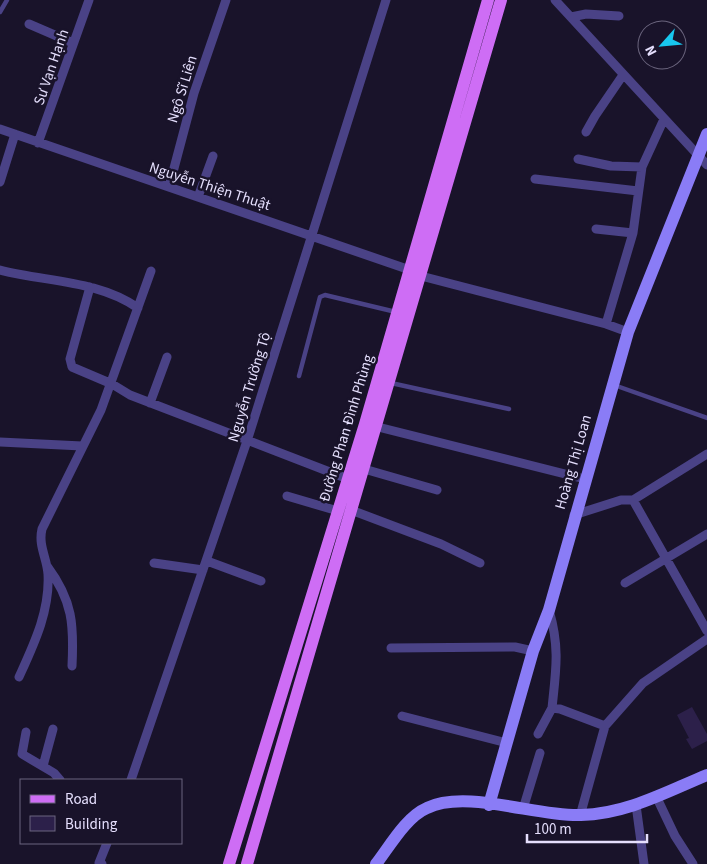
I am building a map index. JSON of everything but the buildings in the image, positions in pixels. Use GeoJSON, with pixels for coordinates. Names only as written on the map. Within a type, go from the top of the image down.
{"type":"FeatureCollection","features":[{"type":"Feature","properties":{"kind":"main road","name":"Đường Phan Đình Phùng"},"geometry":{"type":"LineString","coordinates":[[383,380],[398,312],[416,273],[488,0]]}},
{"type":"Feature","properties":{"kind":"main road","name":"Đường Phan Đình Phùng"},"geometry":{"type":"LineString","coordinates":[[247,864],[345,510],[348,479],[370,426],[501,0]]}},
{"type":"Feature","properties":{"kind":"main road","name":"Đường Phan Đình Phùng"},"geometry":{"type":"LineString","coordinates":[[229,864],[345,510],[364,469],[370,426]]}},
{"type":"Feature","properties":{"kind":"street","name":"Sư Vạn Hạnh"},"geometry":{"type":"LineString","coordinates":[[38,143],[89,0]]}},
{"type":"Feature","properties":{"kind":"street","name":"Ngô Sĩ Liên"},"geometry":{"type":"LineString","coordinates":[[169,188],[194,93],[226,0]]}},
{"type":"Feature","properties":{"kind":"street","name":"Nguyễn Trường Tộ"},"geometry":{"type":"LineString","coordinates":[[131,779],[247,441],[386,0]]}},
{"type":"Feature","properties":{"kind":"street"},"geometry":{"type":"LineString","coordinates":[[555,0],[703,161]]}},
{"type":"Feature","properties":{"kind":"street"},"geometry":{"type":"LineString","coordinates":[[571,17],[586,14],[619,16]]}},
{"type":"Feature","properties":{"kind":"street"},"geometry":{"type":"LineString","coordinates":[[29,24],[73,43]]}},
{"type":"Feature","properties":{"kind":"street"},"geometry":{"type":"LineString","coordinates":[[586,132],[623,75]]}},
{"type":"Feature","properties":{"kind":"street"},"geometry":{"type":"LineString","coordinates":[[606,324],[633,234],[642,167],[664,118]]}},
{"type":"Feature","properties":{"kind":"street","name":"Nguyễn Thiện Thuật"},"geometry":{"type":"LineString","coordinates":[[0,129],[169,188],[311,234],[416,273],[606,324],[628,332]]}},
{"type":"Feature","properties":{"kind":"street"},"geometry":{"type":"LineString","coordinates":[[0,182],[15,134]]}},
{"type":"Feature","properties":{"kind":"street","name":"Hoàng Thị Loan"},"geometry":{"type":"LineString","coordinates":[[490,805],[533,652],[549,610],[574,515],[628,332],[703,161],[707,134]]}},
{"type":"Feature","properties":{"kind":"street"},"geometry":{"type":"LineString","coordinates":[[198,197],[213,156]]}},
{"type":"Feature","properties":{"kind":"street"},"geometry":{"type":"LineString","coordinates":[[578,159],[612,166],[642,167]]}},
{"type":"Feature","properties":{"kind":"street"},"geometry":{"type":"LineString","coordinates":[[535,178],[638,191]]}},
{"type":"Feature","properties":{"kind":"street"},"geometry":{"type":"LineString","coordinates":[[596,229],[633,234]]}},
{"type":"Feature","properties":{"kind":"street"},"geometry":{"type":"LineString","coordinates":[[0,270],[90,287],[107,292],[138,308]]}},
{"type":"Feature","properties":{"kind":"street"},"geometry":{"type":"LineString","coordinates":[[72,666],[74,624],[69,604],[56,578],[46,564],[41,549],[42,529],[112,384],[151,271]]}},
{"type":"Feature","properties":{"kind":"street"},"geometry":{"type":"LineString","coordinates":[[90,287],[69,363],[76,370],[112,384],[130,395],[348,479]]}},
{"type":"Feature","properties":{"kind":"street"},"geometry":{"type":"LineString","coordinates":[[150,403],[167,357]]}},
{"type":"Feature","properties":{"kind":"street"},"geometry":{"type":"LineString","coordinates":[[370,426],[585,479]]}},
{"type":"Feature","properties":{"kind":"street"},"geometry":{"type":"LineString","coordinates":[[0,442],[82,446]]}},
{"type":"Feature","properties":{"kind":"street"},"geometry":{"type":"LineString","coordinates":[[574,515],[621,500],[633,500],[707,454]]}},
{"type":"Feature","properties":{"kind":"street"},"geometry":{"type":"LineString","coordinates":[[364,469],[437,490]]}},
{"type":"Feature","properties":{"kind":"street"},"geometry":{"type":"LineString","coordinates":[[287,496],[345,510],[441,544],[480,563]]}},
{"type":"Feature","properties":{"kind":"street"},"geometry":{"type":"LineString","coordinates":[[633,500],[707,631]]}},
{"type":"Feature","properties":{"kind":"street"},"geometry":{"type":"LineString","coordinates":[[625,583],[707,534]]}},
{"type":"Feature","properties":{"kind":"street"},"geometry":{"type":"LineString","coordinates":[[206,561],[261,581]]}},
{"type":"Feature","properties":{"kind":"street"},"geometry":{"type":"LineString","coordinates":[[154,562],[203,570]]}},
{"type":"Feature","properties":{"kind":"street"},"geometry":{"type":"LineString","coordinates":[[19,677],[46,609],[46,564]]}},
{"type":"Feature","properties":{"kind":"street"},"geometry":{"type":"LineString","coordinates":[[538,734],[552,708],[558,659],[556,634],[549,610]]}},
{"type":"Feature","properties":{"kind":"street"},"geometry":{"type":"LineString","coordinates":[[580,816],[604,726],[643,683],[707,639]]}},
{"type":"Feature","properties":{"kind":"street"},"geometry":{"type":"LineString","coordinates":[[391,648],[515,647],[533,652]]}},
{"type":"Feature","properties":{"kind":"street"},"geometry":{"type":"LineString","coordinates":[[552,708],[560,708],[604,726]]}},
{"type":"Feature","properties":{"kind":"street"},"geometry":{"type":"LineString","coordinates":[[402,716],[507,743]]}},
{"type":"Feature","properties":{"kind":"street"},"geometry":{"type":"LineString","coordinates":[[43,766],[53,729]]}},
{"type":"Feature","properties":{"kind":"street"},"geometry":{"type":"LineString","coordinates":[[26,732],[22,754],[43,766],[59,779]]}},
{"type":"Feature","properties":{"kind":"street"},"geometry":{"type":"LineString","coordinates":[[523,809],[540,753]]}},
{"type":"Feature","properties":{"kind":"street"},"geometry":{"type":"LineString","coordinates":[[377,864],[412,818],[426,808],[443,803],[468,802],[580,816],[604,813],[636,805],[707,775]]}},
{"type":"Feature","properties":{"kind":"street"},"geometry":{"type":"LineString","coordinates":[[656,796],[675,836],[693,864]]}},
{"type":"Feature","properties":{"kind":"street"},"geometry":{"type":"LineString","coordinates":[[636,805],[644,864]]}},
{"type":"Feature","properties":{"kind":"street"},"geometry":{"type":"LineString","coordinates":[[99,864],[107,844]]}},
{"type":"Feature","properties":{"kind":"lane"},"geometry":{"type":"LineString","coordinates":[[0,12],[7,0]]}},
{"type":"Feature","properties":{"kind":"lane"},"geometry":{"type":"LineString","coordinates":[[299,376],[320,297],[325,295],[398,312]]}},
{"type":"Feature","properties":{"kind":"lane"},"geometry":{"type":"LineString","coordinates":[[383,380],[509,409]]}},
{"type":"Feature","properties":{"kind":"lane"},"geometry":{"type":"LineString","coordinates":[[613,385],[707,418]]}}]}
